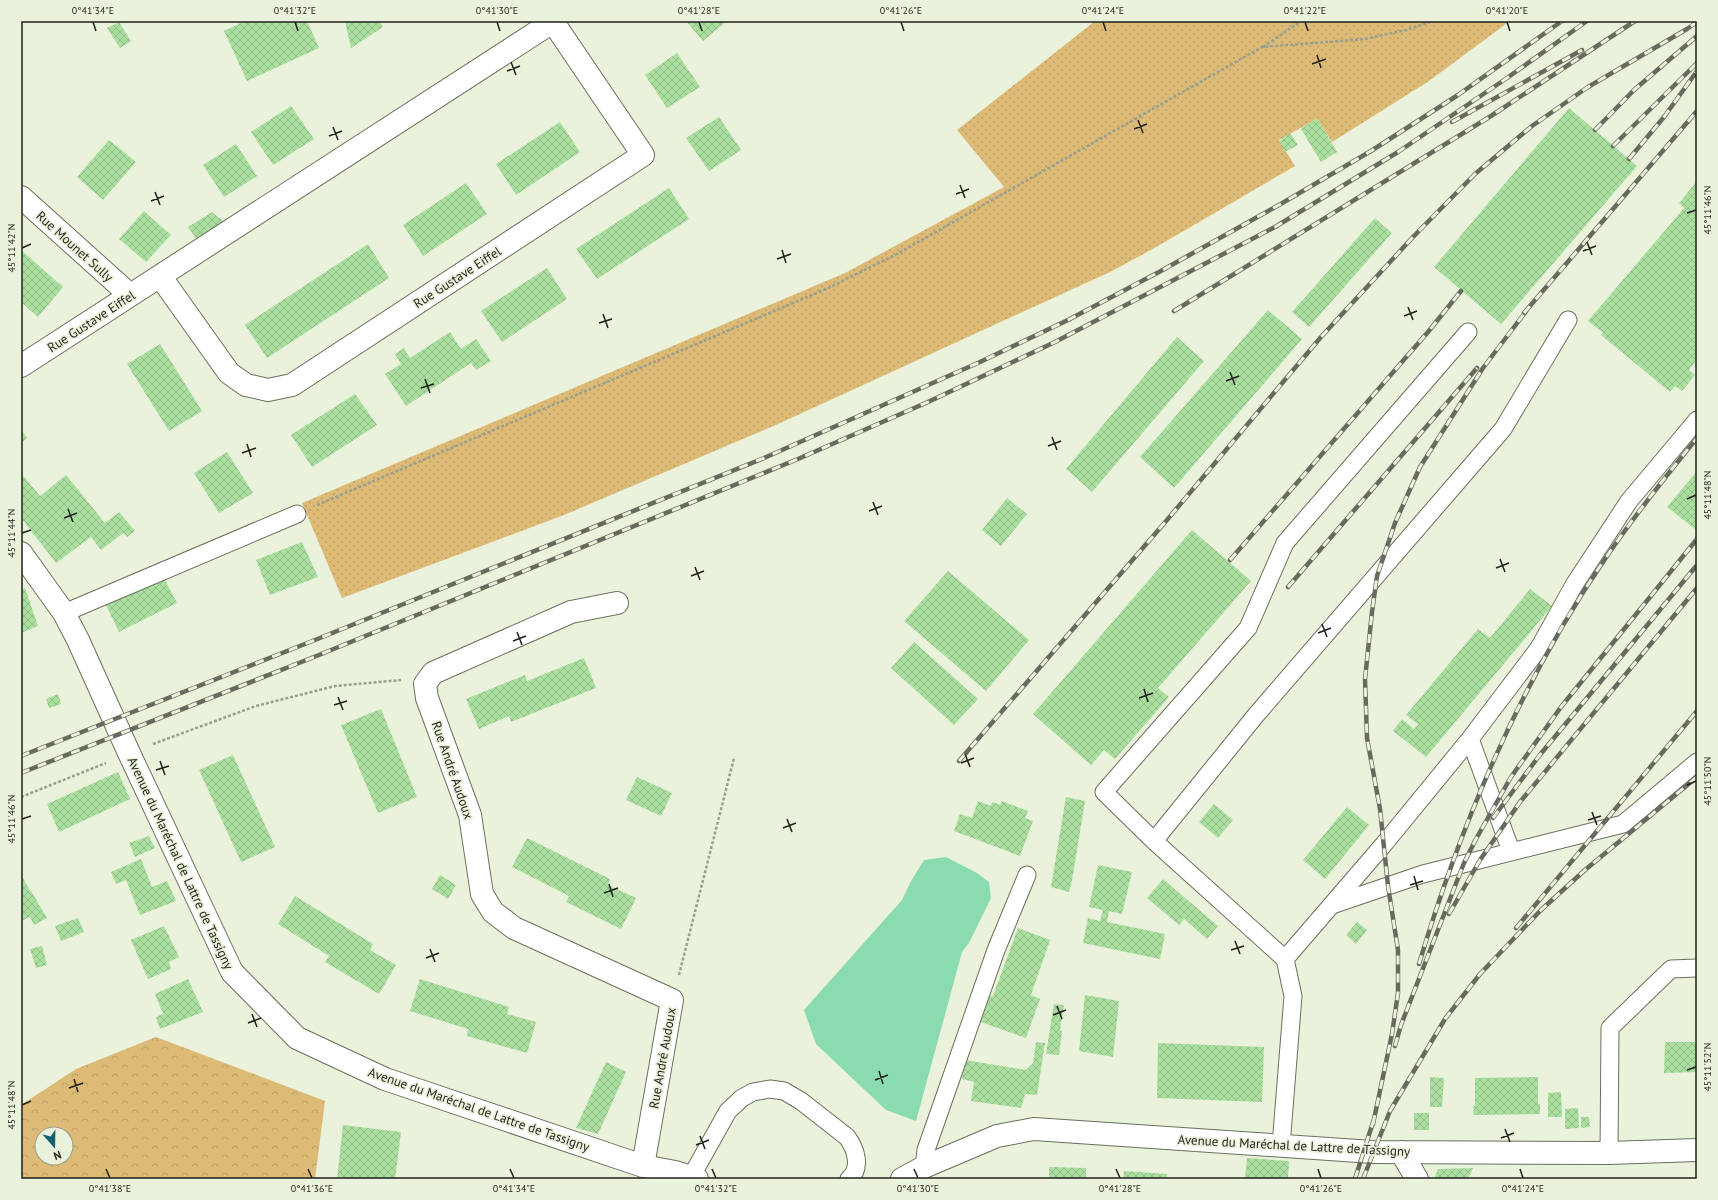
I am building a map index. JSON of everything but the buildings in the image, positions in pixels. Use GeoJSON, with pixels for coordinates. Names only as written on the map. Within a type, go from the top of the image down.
{"type":"FeatureCollection","features":[{"type":"Feature","properties":{"kind":"street","name":"Rue Gustave Eiffel"},"geometry":{"type":"LineString","coordinates":[[21,366],[553,21],[643,155],[292,385],[268,390],[246,385],[229,373],[160,276]]}},
{"type":"Feature","properties":{"kind":"street","name":"Rue Mounet Sully"},"geometry":{"type":"LineString","coordinates":[[21,197],[130,295]]}},
{"type":"Feature","properties":{"kind":"street","name":"Avenue du Maréchal de Lattre de Tassigny"},"geometry":{"type":"LineString","coordinates":[[21,553],[64,613],[78,640],[129,753],[232,972],[297,1038],[385,1079],[643,1166],[694,1178]]}},
{"type":"Feature","properties":{"kind":"street"},"geometry":{"type":"LineString","coordinates":[[425,684],[433,673],[571,612],[617,603]]}},
{"type":"Feature","properties":{"kind":"street","name":"Rue André Audoux"},"geometry":{"type":"LineString","coordinates":[[425,684],[427,698],[470,815],[482,894],[493,912],[514,928],[672,1000],[643,1166]]}},
{"type":"Feature","properties":{"kind":"street","name":"Avenue du Maréchal de Lattre de Tassigny"},"geometry":{"type":"LineString","coordinates":[[902,1179],[924,1167],[997,1136],[1034,1129],[1373,1152],[1609,1153],[1697,1150]]}},
{"type":"Feature","properties":{"kind":"street"},"geometry":{"type":"LineString","coordinates":[[1401,1152],[1417,1179]]}},
{"type":"Feature","properties":{"kind":"lane"},"geometry":{"type":"LineString","coordinates":[[1154,841],[1256,716],[1502,429],[1568,320]]}},
{"type":"Feature","properties":{"kind":"lane"},"geometry":{"type":"LineString","coordinates":[[1281,1146],[1293,996],[1285,959],[1154,841],[1104,792],[1248,628],[1285,543],[1468,332]]}},
{"type":"Feature","properties":{"kind":"lane"},"geometry":{"type":"LineString","coordinates":[[1285,959],[1332,905],[1470,739],[1539,648],[1574,585],[1629,501],[1697,420]]}},
{"type":"Feature","properties":{"kind":"lane"},"geometry":{"type":"LineString","coordinates":[[64,613],[297,514]]}},
{"type":"Feature","properties":{"kind":"lane"},"geometry":{"type":"LineString","coordinates":[[1470,739],[1511,851]]}},
{"type":"Feature","properties":{"kind":"lane"},"geometry":{"type":"LineString","coordinates":[[1332,905],[1423,874],[1623,824],[1697,762]]}},
{"type":"Feature","properties":{"kind":"lane"},"geometry":{"type":"LineString","coordinates":[[924,1167],[928,1142],[996,950],[1027,875]]}},
{"type":"Feature","properties":{"kind":"lane"},"geometry":{"type":"LineString","coordinates":[[1609,1153],[1610,1028],[1671,969],[1697,968]]}},
{"type":"Feature","properties":{"kind":"lane"},"geometry":{"type":"LineString","coordinates":[[694,1178],[728,1111],[742,1098],[753,1092],[770,1089],[784,1091],[801,1101],[847,1137],[853,1145],[856,1155],[856,1165],[853,1176],[849,1179]]}},
{"type":"Feature","properties":{"kind":"path"},"geometry":{"type":"LineString","coordinates":[[297,514],[826,289],[898,254],[1262,47],[1301,21]]}},
{"type":"Feature","properties":{"kind":"path"},"geometry":{"type":"LineString","coordinates":[[1262,47],[1365,39],[1406,30],[1433,21]]}},
{"type":"Feature","properties":{"kind":"path"},"geometry":{"type":"LineString","coordinates":[[21,797],[129,753],[256,706],[335,686],[402,680],[425,684]]}},
{"type":"Feature","properties":{"kind":"path"},"geometry":{"type":"LineString","coordinates":[[672,1000],[734,758]]}},
{"type":"Feature","properties":{"kind":"green space"},"geometry":{"type":"Polygon","coordinates":[[[1095,21],[1510,21],[1429,81],[1332,142],[1317,119],[1279,140],[1295,166],[1151,250],[1110,272],[778,424],[564,515],[342,598],[302,503],[845,273],[1004,187],[957,130],[1095,21]]]}},
{"type":"Feature","properties":{"kind":"green space"},"geometry":{"type":"Polygon","coordinates":[[[156,1037],[325,1101],[315,1179],[21,1179],[21,1105],[76,1069],[156,1037]]]}},
{"type":"Feature","properties":{"kind":"shaded area"},"geometry":{"type":"Polygon","coordinates":[[[946,857],[977,873],[989,882],[991,898],[969,943],[962,952],[916,1121],[886,1110],[816,1044],[804,1010],[902,900],[924,860],[946,857]]]}},
{"type":"Feature","properties":{"kind":"railway"},"geometry":{"type":"LineString","coordinates":[[21,756],[310,642],[764,458],[980,362],[1068,320],[1159,272],[1279,205],[1371,151],[1458,95],[1562,21]]}},
{"type":"Feature","properties":{"kind":"railway"},"geometry":{"type":"LineString","coordinates":[[21,773],[314,657],[798,459],[928,402],[1055,342],[1275,227],[1398,152],[1507,78],[1587,21]]}},
{"type":"Feature","properties":{"kind":"railway"},"geometry":{"type":"LineString","coordinates":[[1174,311],[1491,116],[1635,21]]}},
{"type":"Feature","properties":{"kind":"railway"},"geometry":{"type":"LineString","coordinates":[[959,761],[1167,520],[1321,337],[1413,237],[1475,174],[1532,126],[1588,87],[1697,22]]}},
{"type":"Feature","properties":{"kind":"railway"},"geometry":{"type":"LineString","coordinates":[[1595,130],[1634,90],[1697,36]]}},
{"type":"Feature","properties":{"kind":"railway"},"geometry":{"type":"LineString","coordinates":[[1452,122],[1582,50]]}},
{"type":"Feature","properties":{"kind":"railway"},"geometry":{"type":"LineString","coordinates":[[1613,146],[1697,63]]}},
{"type":"Feature","properties":{"kind":"railway"},"geometry":{"type":"LineString","coordinates":[[1629,159],[1664,117],[1697,71]]}},
{"type":"Feature","properties":{"kind":"railway"},"geometry":{"type":"LineString","coordinates":[[1524,313],[1697,111]]}},
{"type":"Feature","properties":{"kind":"railway"},"geometry":{"type":"LineString","coordinates":[[1230,560],[1428,332],[1461,291]]}},
{"type":"Feature","properties":{"kind":"railway"},"geometry":{"type":"LineString","coordinates":[[1373,1124],[1392,1034],[1398,993],[1398,950],[1388,886],[1380,809],[1367,738],[1365,679],[1377,576],[1395,523],[1420,467],[1483,368],[1527,310]]}},
{"type":"Feature","properties":{"kind":"railway"},"geometry":{"type":"LineString","coordinates":[[1288,587],[1477,368]]}},
{"type":"Feature","properties":{"kind":"railway"},"geometry":{"type":"LineString","coordinates":[[1419,964],[1436,910],[1475,804],[1497,752],[1548,652],[1576,603],[1607,556],[1651,496],[1697,438]]}},
{"type":"Feature","properties":{"kind":"railway"},"geometry":{"type":"LineString","coordinates":[[1395,1046],[1401,1025],[1464,863],[1511,777],[1561,707],[1697,539]]}},
{"type":"Feature","properties":{"kind":"railway"},"geometry":{"type":"LineString","coordinates":[[1493,818],[1539,756],[1697,565]]}},
{"type":"Feature","properties":{"kind":"railway"},"geometry":{"type":"LineString","coordinates":[[1449,914],[1480,860],[1520,802],[1697,588]]}},
{"type":"Feature","properties":{"kind":"railway"},"geometry":{"type":"LineString","coordinates":[[1516,928],[1697,711]]}},
{"type":"Feature","properties":{"kind":"railway"},"geometry":{"type":"LineString","coordinates":[[1363,1179],[1390,1111],[1445,1019],[1480,974],[1541,910],[1585,870],[1697,777]]}},
{"type":"Feature","properties":{"kind":"railway"},"geometry":{"type":"LineString","coordinates":[[1355,1179],[1374,1119]]}}]}
